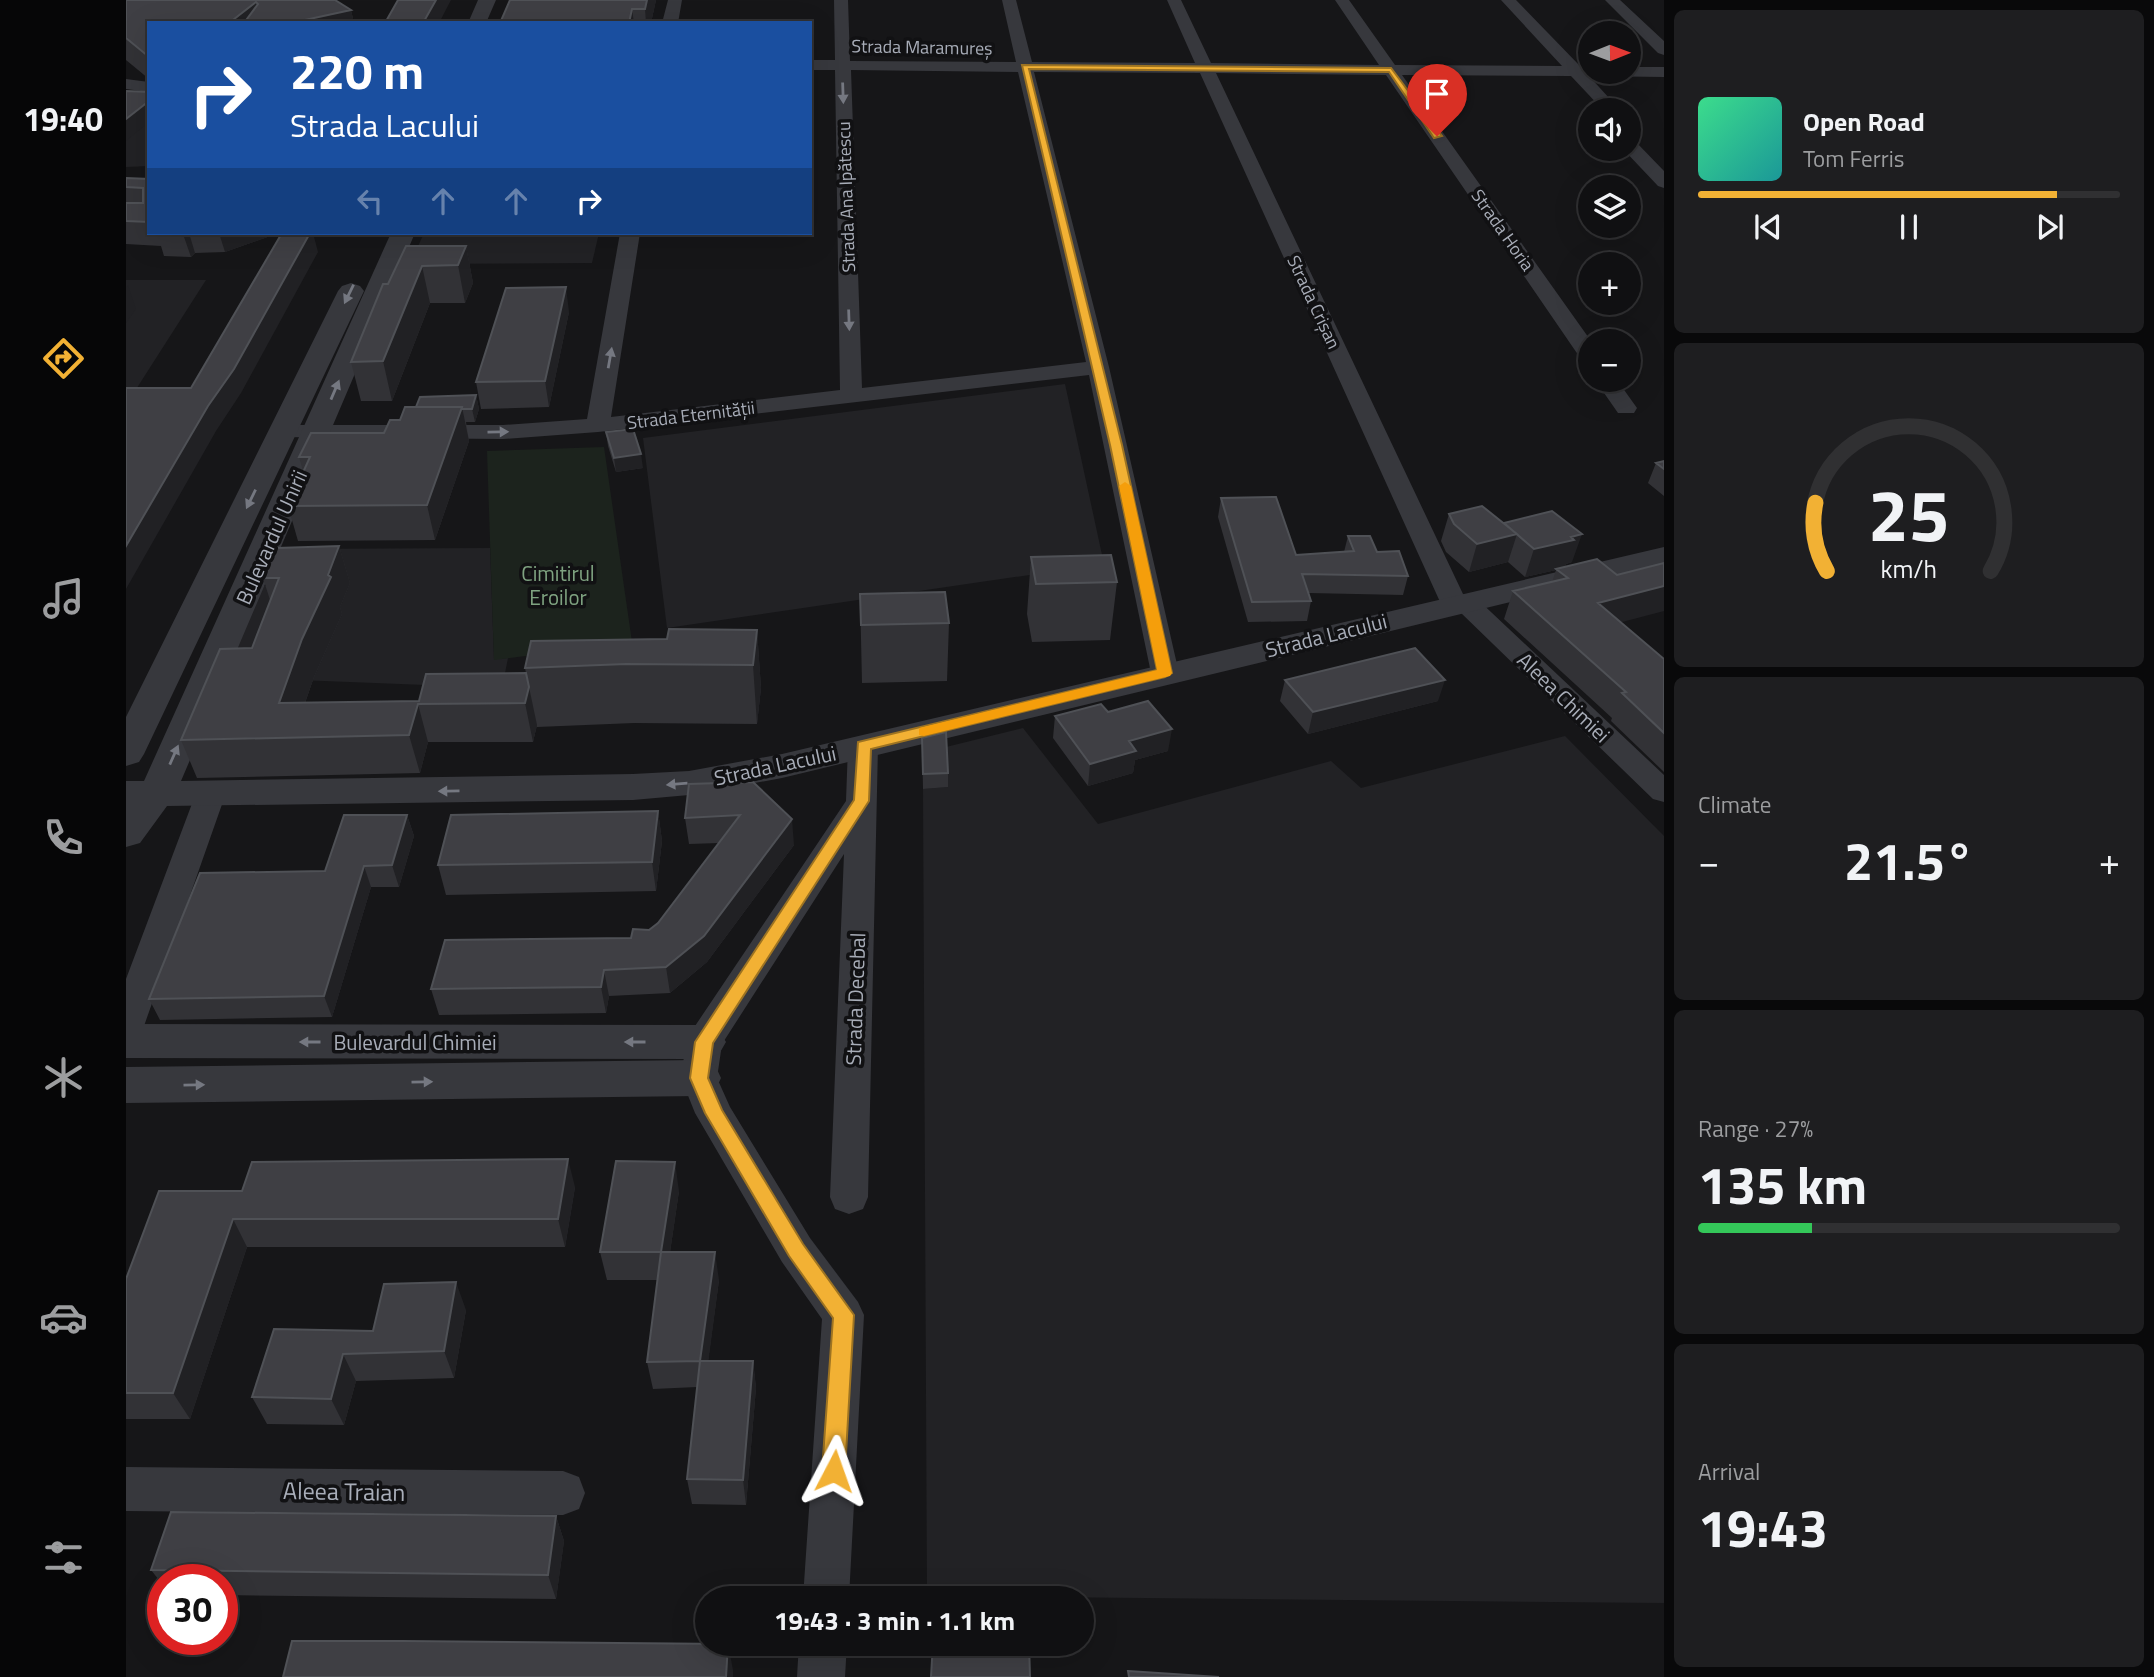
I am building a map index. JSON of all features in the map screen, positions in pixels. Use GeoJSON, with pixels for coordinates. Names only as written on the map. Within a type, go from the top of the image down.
{"type":"FeatureCollection","features":[{"type":"Feature","properties":{"kind":"street"},"geometry":{"type":"LineString","coordinates":[[478,21],[488,0]]}},
{"type":"Feature","properties":{"kind":"street"},"geometry":{"type":"LineString","coordinates":[[495,21],[505,0]]}},
{"type":"Feature","properties":{"kind":"street"},"geometry":{"type":"LineString","coordinates":[[670,21],[675,0]]}},
{"type":"Feature","properties":{"kind":"street","name":"Strada Ana Ipătescu"},"geometry":{"type":"LineString","coordinates":[[841,0],[851,395]]}},
{"type":"Feature","properties":{"kind":"street"},"geometry":{"type":"LineString","coordinates":[[1009,0],[1098,367],[1165,673]]}},
{"type":"Feature","properties":{"kind":"street","name":"Strada Crișan"},"geometry":{"type":"LineString","coordinates":[[1174,0],[1460,603]]}},
{"type":"Feature","properties":{"kind":"street","name":"Strada Horia"},"geometry":{"type":"LineString","coordinates":[[1342,0],[1578,338]]}},
{"type":"Feature","properties":{"kind":"street"},"geometry":{"type":"LineString","coordinates":[[1496,0],[1598,98]]}},
{"type":"Feature","properties":{"kind":"street"},"geometry":{"type":"LineString","coordinates":[[1508,0],[1588,98]]}},
{"type":"Feature","properties":{"kind":"street"},"geometry":{"type":"LineString","coordinates":[[1612,0],[1664,50]]}},
{"type":"Feature","properties":{"kind":"street","name":"Strada Maramureș"},"geometry":{"type":"LineString","coordinates":[[812,65],[1664,72]]}},
{"type":"Feature","properties":{"kind":"street"},"geometry":{"type":"LineString","coordinates":[[126,84],[147,87]]}},
{"type":"Feature","properties":{"kind":"street"},"geometry":{"type":"LineString","coordinates":[[1641,141],[1664,165]]}},
{"type":"Feature","properties":{"kind":"street"},"geometry":{"type":"LineString","coordinates":[[1641,158],[1664,182]]}},
{"type":"Feature","properties":{"kind":"street","name":"Bulevardul Unirii"},"geometry":{"type":"LineString","coordinates":[[126,754],[378,235]]}},
{"type":"Feature","properties":{"kind":"street","name":"Bulevardul Unirii"},"geometry":{"type":"LineString","coordinates":[[126,834],[142,793],[317,432],[403,235]]}},
{"type":"Feature","properties":{"kind":"street"},"geometry":{"type":"LineString","coordinates":[[598,425],[631,235]]}},
{"type":"Feature","properties":{"kind":"street","name":"Strada Eternității"},"geometry":{"type":"LineString","coordinates":[[283,432],[503,432],[598,425],[1098,367]]}},
{"type":"Feature","properties":{"kind":"street"},"geometry":{"type":"LineString","coordinates":[[1615,392],[1626,408]]}},
{"type":"Feature","properties":{"kind":"street","name":"Strada Lacului"},"geometry":{"type":"LineString","coordinates":[[142,793],[633,787],[689,782],[763,770],[1664,556]]}},
{"type":"Feature","properties":{"kind":"street","name":"Aleea Chimiei"},"geometry":{"type":"LineString","coordinates":[[1460,603],[1664,792]]}},
{"type":"Feature","properties":{"kind":"street","name":"Strada Decebal"},"geometry":{"type":"LineString","coordinates":[[849,1197],[863,746]]}},
{"type":"Feature","properties":{"kind":"street"},"geometry":{"type":"LineString","coordinates":[[126,1026],[211,793]]}},
{"type":"Feature","properties":{"kind":"street"},"geometry":{"type":"LineString","coordinates":[[827,1586],[844,1315],[796,1250],[714,1113],[701,1060],[862,801]]}},
{"type":"Feature","properties":{"kind":"street","name":"Bulevardul Chimiei"},"geometry":{"type":"LineString","coordinates":[[126,1041],[701,1060]]}},
{"type":"Feature","properties":{"kind":"street","name":"Bulevardul Chimiei"},"geometry":{"type":"LineString","coordinates":[[126,1086],[701,1060]]}},
{"type":"Feature","properties":{"kind":"street","name":"Aleea Traian"},"geometry":{"type":"LineString","coordinates":[[128,1494],[562,1493]]}},
{"type":"Feature","properties":{"kind":"street"},"geometry":{"type":"LineString","coordinates":[[821,1677],[822,1656]]}},
{"type":"Feature","properties":{"kind":"shaded area"},"geometry":{"type":"Polygon","coordinates":[[[147,92],[147,166],[126,167],[126,95],[147,92]]]}},
{"type":"Feature","properties":{"kind":"shaded area"},"geometry":{"type":"Polygon","coordinates":[[[423,235],[599,235],[592,263],[410,264],[423,235]]]}},
{"type":"Feature","properties":{"kind":"shaded area"},"geometry":{"type":"Polygon","coordinates":[[[126,280],[206,280],[126,405],[126,280]]]}},
{"type":"Feature","properties":{"kind":"shaded area"},"geometry":{"type":"Polygon","coordinates":[[[1065,384],[1104,564],[667,628],[643,438],[1065,384]]]}},
{"type":"Feature","properties":{"kind":"shaded area"},"geometry":{"type":"Polygon","coordinates":[[[490,548],[494,659],[508,658],[502,688],[223,677],[258,586],[273,586],[290,549],[490,548]]]}},
{"type":"Feature","properties":{"kind":"shaded area"},"geometry":{"type":"Polygon","coordinates":[[[1023,728],[1098,824],[1331,761],[1361,788],[1565,736],[1664,836],[1664,1603],[1094,1598],[1094,1586],[927,1586],[923,789],[947,787],[946,747],[1023,728]]]}},
{"type":"Feature","properties":{"kind":"green space","name":"Cimitirul Eroilor"},"geometry":{"type":"Polygon","coordinates":[[[604,447],[632,642],[494,660],[487,451],[604,447]]]}},
{"type":"Feature","properties":{"kind":"building"},"geometry":{"type":"Polygon","coordinates":[[[126,0],[335,0],[351,10],[300,21],[245,21],[258,4],[256,2],[232,21],[147,21],[147,55],[126,38],[126,0]]]}},
{"type":"Feature","properties":{"kind":"building"},"geometry":{"type":"Polygon","coordinates":[[[398,0],[436,0],[424,21],[386,21],[398,0]]]}},
{"type":"Feature","properties":{"kind":"building"},"geometry":{"type":"Polygon","coordinates":[[[510,0],[647,0],[645,9],[632,9],[629,21],[501,21],[510,0]]]}},
{"type":"Feature","properties":{"kind":"building"},"geometry":{"type":"Polygon","coordinates":[[[126,91],[147,92],[147,103],[126,119],[126,91]]]}},
{"type":"Feature","properties":{"kind":"building"},"geometry":{"type":"Polygon","coordinates":[[[126,178],[147,179],[147,222],[126,221],[126,203],[143,203],[143,188],[126,187],[126,178]]]}},
{"type":"Feature","properties":{"kind":"building"},"geometry":{"type":"Polygon","coordinates":[[[281,235],[309,235],[234,369],[208,406],[126,546],[126,388],[191,388],[281,235]]]}},
{"type":"Feature","properties":{"kind":"building"},"geometry":{"type":"Polygon","coordinates":[[[406,246],[466,246],[458,265],[422,266],[383,361],[351,362],[383,284],[388,284],[406,246]]]}},
{"type":"Feature","properties":{"kind":"building"},"geometry":{"type":"Polygon","coordinates":[[[566,287],[545,381],[476,382],[506,288],[566,287]]]}},
{"type":"Feature","properties":{"kind":"building"},"geometry":{"type":"Polygon","coordinates":[[[476,395],[472,409],[416,407],[420,397],[476,395]]]}},
{"type":"Feature","properties":{"kind":"building"},"geometry":{"type":"Polygon","coordinates":[[[405,407],[462,407],[427,505],[288,506],[310,457],[299,457],[311,433],[384,433],[390,420],[400,420],[405,407]]]}},
{"type":"Feature","properties":{"kind":"building"},"geometry":{"type":"Polygon","coordinates":[[[633,429],[641,454],[614,458],[606,432],[633,429]]]}},
{"type":"Feature","properties":{"kind":"building"},"geometry":{"type":"Polygon","coordinates":[[[1664,461],[1664,469],[1656,463],[1664,461]]]}},
{"type":"Feature","properties":{"kind":"building"},"geometry":{"type":"Polygon","coordinates":[[[1276,497],[1296,555],[1354,551],[1348,536],[1370,536],[1377,552],[1399,551],[1408,576],[1302,574],[1311,601],[1252,602],[1221,498],[1276,497]]]}},
{"type":"Feature","properties":{"kind":"building"},"geometry":{"type":"Polygon","coordinates":[[[1482,506],[1517,534],[1477,544],[1454,524],[1449,514],[1482,506]]]}},
{"type":"Feature","properties":{"kind":"building"},"geometry":{"type":"Polygon","coordinates":[[[1552,511],[1582,534],[1571,537],[1574,540],[1534,549],[1504,523],[1552,511]]]}},
{"type":"Feature","properties":{"kind":"building"},"geometry":{"type":"Polygon","coordinates":[[[339,546],[328,575],[331,577],[302,639],[279,703],[419,701],[426,674],[526,673],[529,687],[525,703],[418,704],[409,735],[181,740],[220,649],[252,648],[279,578],[263,578],[277,548],[339,546]]]}},
{"type":"Feature","properties":{"kind":"building"},"geometry":{"type":"Polygon","coordinates":[[[1111,555],[1117,582],[1036,584],[1031,557],[1111,555]]]}},
{"type":"Feature","properties":{"kind":"building"},"geometry":{"type":"Polygon","coordinates":[[[1597,559],[1617,575],[1664,563],[1664,586],[1598,603],[1664,659],[1664,733],[1622,693],[1626,692],[1513,591],[1568,578],[1556,569],[1597,559]]]}},
{"type":"Feature","properties":{"kind":"building"},"geometry":{"type":"Polygon","coordinates":[[[945,592],[949,623],[861,625],[860,594],[945,592]]]}},
{"type":"Feature","properties":{"kind":"building"},"geometry":{"type":"Polygon","coordinates":[[[669,629],[757,630],[753,665],[626,664],[525,668],[531,641],[667,639],[669,629]]]}},
{"type":"Feature","properties":{"kind":"building"},"geometry":{"type":"Polygon","coordinates":[[[1415,648],[1445,680],[1313,712],[1285,680],[1415,648]]]}},
{"type":"Feature","properties":{"kind":"building"},"geometry":{"type":"Polygon","coordinates":[[[1148,701],[1172,729],[1129,741],[1136,751],[1090,764],[1055,716],[1101,704],[1108,712],[1148,701]]]}},
{"type":"Feature","properties":{"kind":"building"},"geometry":{"type":"Polygon","coordinates":[[[946,732],[948,773],[923,774],[922,738],[946,732]]]}},
{"type":"Feature","properties":{"kind":"building"},"geometry":{"type":"Polygon","coordinates":[[[753,782],[792,819],[704,936],[666,967],[604,970],[601,987],[431,989],[445,940],[631,938],[633,929],[649,930],[658,923],[740,815],[685,818],[689,784],[753,782]]]}},
{"type":"Feature","properties":{"kind":"building"},"geometry":{"type":"Polygon","coordinates":[[[658,811],[652,862],[438,865],[451,815],[658,811]]]}},
{"type":"Feature","properties":{"kind":"building"},"geometry":{"type":"Polygon","coordinates":[[[344,815],[407,815],[392,865],[364,866],[324,996],[149,999],[200,873],[325,871],[344,815]]]}},
{"type":"Feature","properties":{"kind":"building"},"geometry":{"type":"Polygon","coordinates":[[[568,1159],[558,1219],[233,1219],[173,1393],[126,1393],[126,1279],[159,1191],[242,1191],[252,1162],[568,1159]]]}},
{"type":"Feature","properties":{"kind":"building"},"geometry":{"type":"Polygon","coordinates":[[[616,1161],[675,1162],[661,1252],[600,1252],[616,1161]]]}},
{"type":"Feature","properties":{"kind":"building"},"geometry":{"type":"Polygon","coordinates":[[[661,1252],[715,1252],[700,1361],[647,1362],[661,1252]]]}},
{"type":"Feature","properties":{"kind":"building"},"geometry":{"type":"Polygon","coordinates":[[[456,1282],[444,1351],[343,1354],[331,1399],[252,1397],[274,1329],[373,1331],[384,1284],[456,1282]]]}},
{"type":"Feature","properties":{"kind":"building"},"geometry":{"type":"Polygon","coordinates":[[[700,1361],[753,1361],[743,1480],[687,1479],[700,1361]]]}},
{"type":"Feature","properties":{"kind":"building"},"geometry":{"type":"Polygon","coordinates":[[[171,1512],[556,1516],[548,1575],[238,1571],[238,1564],[153,1564],[171,1512]]]}},
{"type":"Feature","properties":{"kind":"building"},"geometry":{"type":"Polygon","coordinates":[[[292,1641],[695,1644],[695,1656],[727,1656],[726,1677],[283,1677],[292,1641]]]}},
{"type":"Feature","properties":{"kind":"building"},"geometry":{"type":"Polygon","coordinates":[[[932,1656],[1029,1656],[1030,1677],[931,1677],[932,1656]]]}},
{"type":"Feature","properties":{"kind":"building"},"geometry":{"type":"Polygon","coordinates":[[[1128,1671],[1219,1677],[1129,1677],[1128,1671]]]}},
{"type":"Feature","properties":{"kind":"slow traffic"},"geometry":{"type":"LineString","coordinates":[[924,731],[1165,673],[1125,486]]}},
{"type":"Feature","properties":{"kind":"route"},"geometry":{"type":"LineString","coordinates":[[834,1471],[844,1315],[796,1250],[714,1113],[699,1078],[704,1042],[862,801],[863,746],[1165,673],[1098,367],[1025,67],[1391,70],[1437,136]]}}]}
